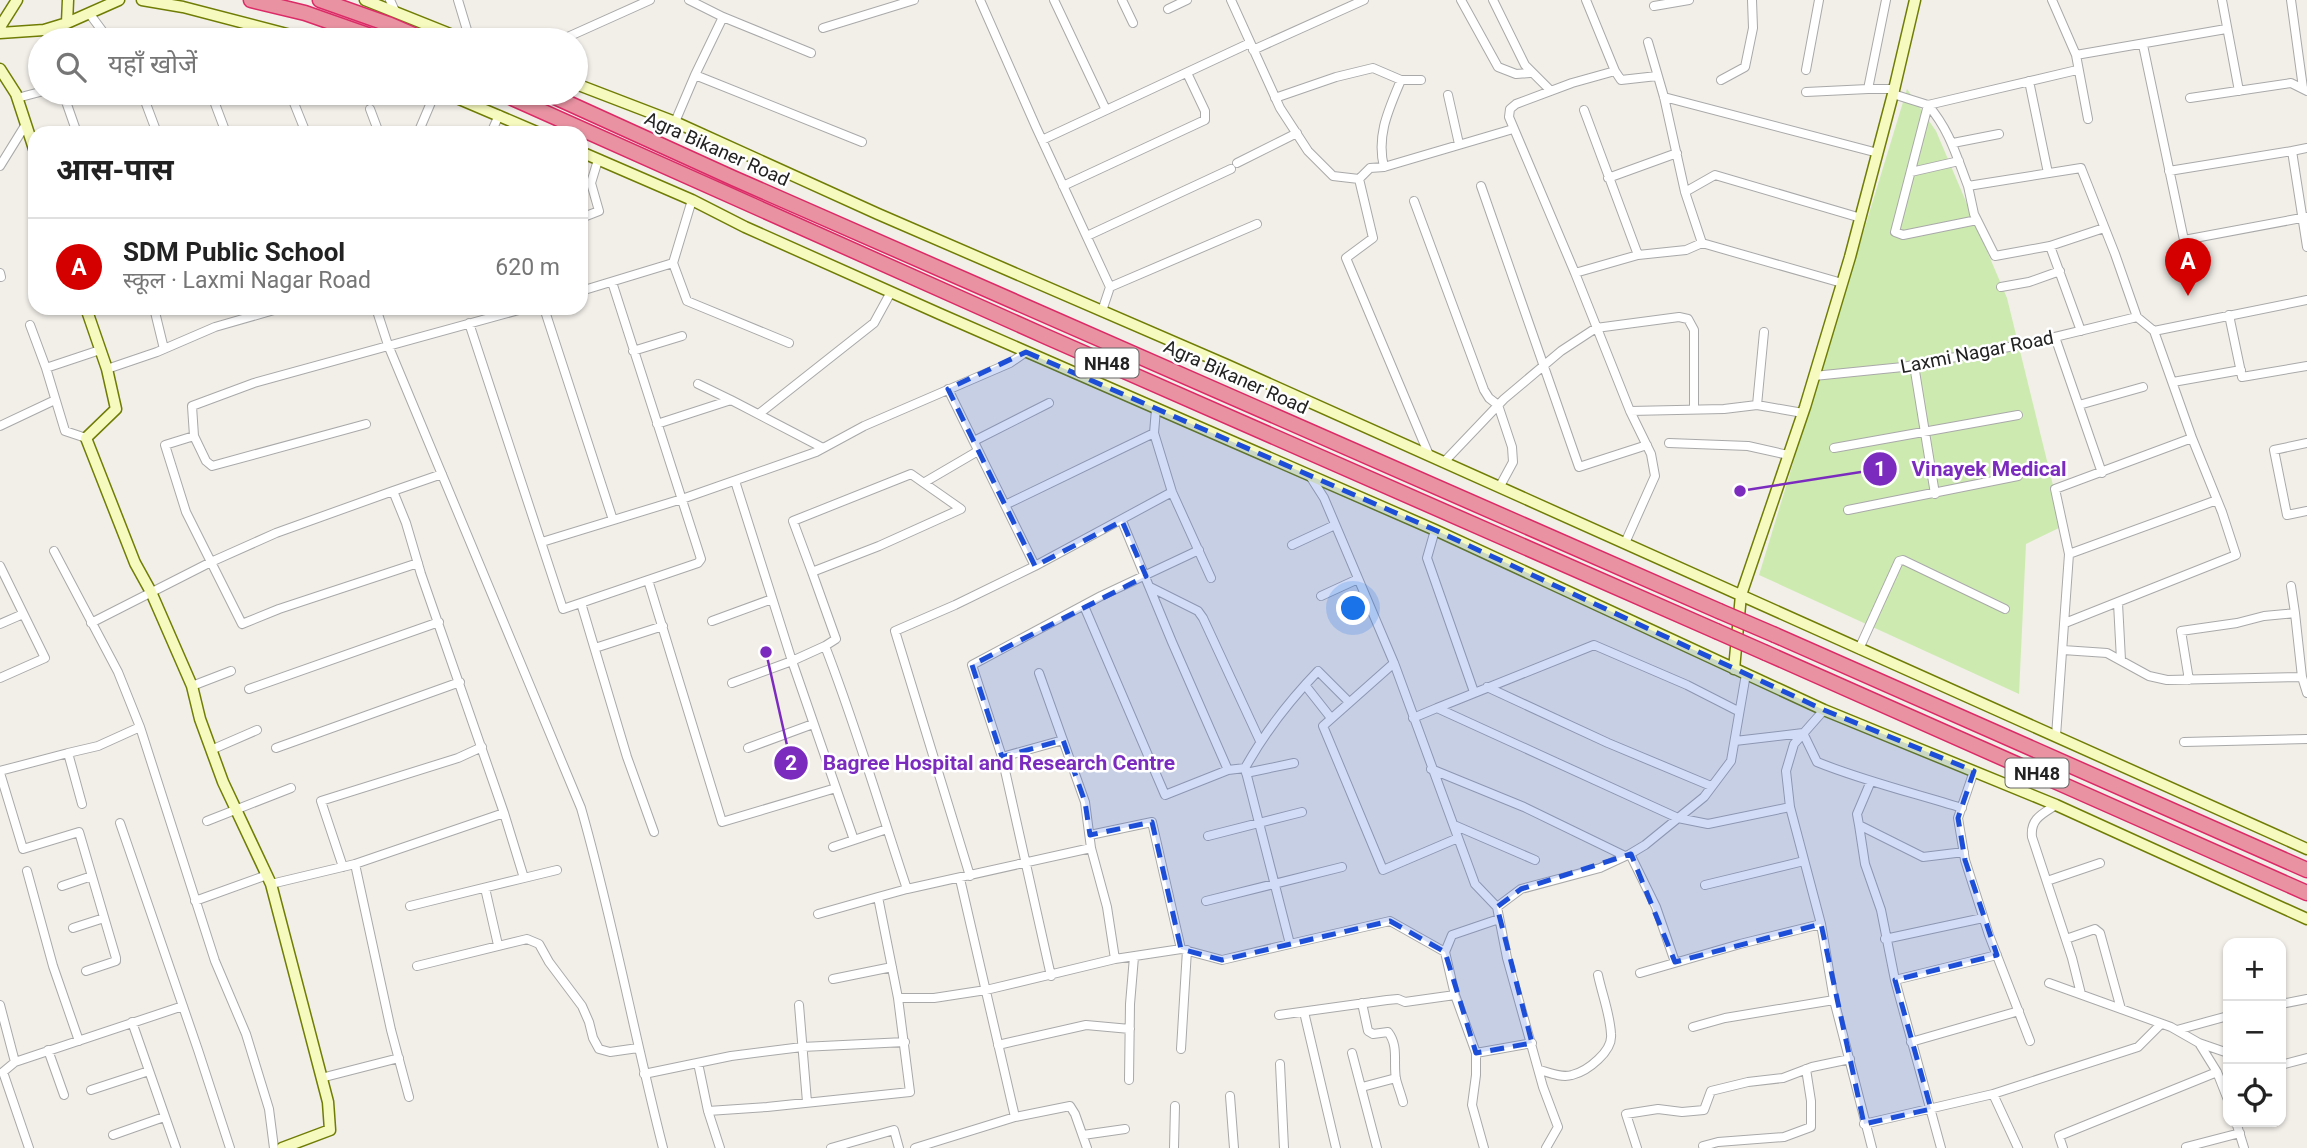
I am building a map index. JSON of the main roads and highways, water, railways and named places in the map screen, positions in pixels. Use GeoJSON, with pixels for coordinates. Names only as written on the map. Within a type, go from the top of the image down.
{"type":"FeatureCollection","features":[{"type":"Feature","properties":{"kind":"highway"},"geometry":{"type":"LineString","coordinates":[[251,0],[304,13],[347,28]]}},
{"type":"Feature","properties":{"kind":"highway"},"geometry":{"type":"LineString","coordinates":[[320,0],[396,28]]}},
{"type":"Feature","properties":{"kind":"highway","name":"NH48"},"geometry":{"type":"LineString","coordinates":[[529,105],[577,126]]}},
{"type":"Feature","properties":{"kind":"highway","name":"Agra Bikaner Road"},"geometry":{"type":"LineString","coordinates":[[573,105],[2307,870]]}},
{"type":"Feature","properties":{"kind":"highway","name":"NH48"},"geometry":{"type":"LineString","coordinates":[[588,131],[2307,893]]}},
{"type":"Feature","properties":{"kind":"place","name":"SDM Public School"},"geometry":{"type":"Point","coordinates":[2188,296]}},
{"type":"Feature","properties":{"kind":"place","name":"Vinayek Medical"},"geometry":{"type":"Point","coordinates":[1740,491]}},
{"type":"Feature","properties":{"kind":"place","name":"Bagree Hospital and Research Centre"},"geometry":{"type":"Point","coordinates":[766,652]}}]}
